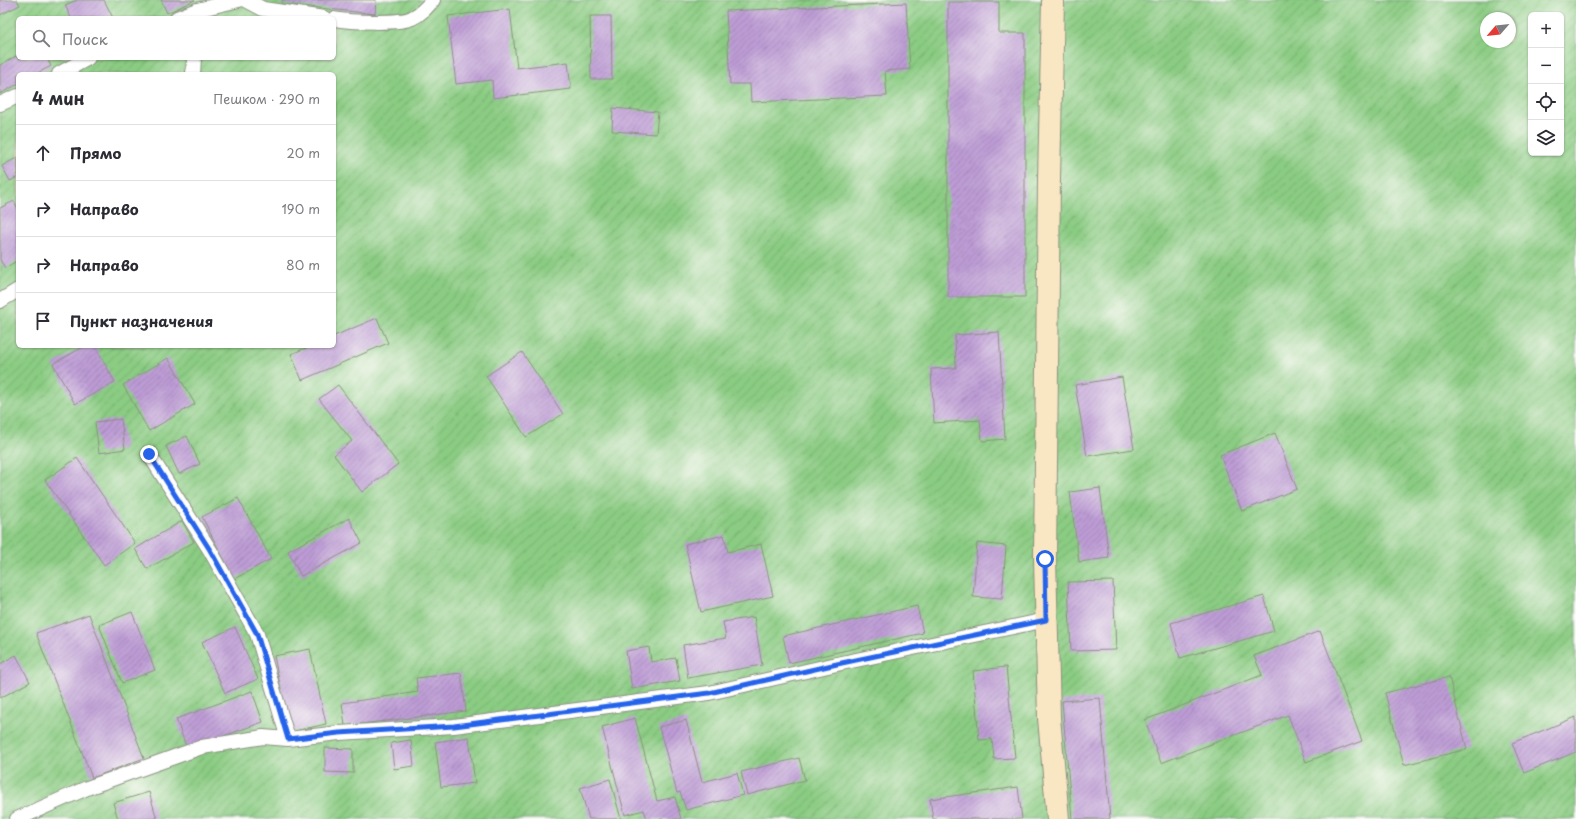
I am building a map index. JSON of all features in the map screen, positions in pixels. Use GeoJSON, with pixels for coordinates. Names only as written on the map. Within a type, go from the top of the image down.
{"type":"FeatureCollection","features":[{"type":"Feature","properties":{"kind":"street"},"geometry":{"type":"LineString","coordinates":[[1053,0],[1048,187],[1045,551],[1049,718],[1058,819]]}},
{"type":"Feature","properties":{"kind":"lane"},"geometry":{"type":"LineString","coordinates":[[187,16],[239,0]]}},
{"type":"Feature","properties":{"kind":"lane"},"geometry":{"type":"LineString","coordinates":[[246,0],[263,9],[310,16]]}},
{"type":"Feature","properties":{"kind":"lane"},"geometry":{"type":"LineString","coordinates":[[336,20],[385,22],[411,19],[425,9],[433,0]]}},
{"type":"Feature","properties":{"kind":"lane"},"geometry":{"type":"LineString","coordinates":[[63,72],[84,60]]}},
{"type":"Feature","properties":{"kind":"lane"},"geometry":{"type":"LineString","coordinates":[[193,72],[194,60]]}},
{"type":"Feature","properties":{"kind":"lane"},"geometry":{"type":"LineString","coordinates":[[0,104],[16,97]]}},
{"type":"Feature","properties":{"kind":"lane"},"geometry":{"type":"LineString","coordinates":[[0,301],[16,291]]}},
{"type":"Feature","properties":{"kind":"lane"},"geometry":{"type":"LineString","coordinates":[[149,454],[210,550],[257,634],[288,739]]}},
{"type":"Feature","properties":{"kind":"lane"},"geometry":{"type":"LineString","coordinates":[[17,819],[87,788],[202,747],[263,737],[288,739],[339,733],[454,726],[709,693],[837,664],[1046,620]]}},
{"type":"Feature","properties":{"kind":"green space"},"geometry":{"type":"Polygon","coordinates":[[[0,0],[1576,0],[1576,819],[0,819],[0,0]]]}},
{"type":"Feature","properties":{"kind":"building"},"geometry":{"type":"Polygon","coordinates":[[[0,0],[17,0],[20,5],[0,15],[0,0]]]}},
{"type":"Feature","properties":{"kind":"building"},"geometry":{"type":"Polygon","coordinates":[[[77,0],[104,0],[112,16],[70,16],[65,5],[77,0]]]}},
{"type":"Feature","properties":{"kind":"building"},"geometry":{"type":"Polygon","coordinates":[[[161,0],[195,0],[167,13],[161,0]]]}},
{"type":"Feature","properties":{"kind":"building"},"geometry":{"type":"Polygon","coordinates":[[[282,0],[376,0],[375,14],[282,4],[282,0]]]}},
{"type":"Feature","properties":{"kind":"building"},"geometry":{"type":"Polygon","coordinates":[[[948,2],[999,2],[999,33],[1025,33],[1025,297],[948,297],[948,2]]]}},
{"type":"Feature","properties":{"kind":"building"},"geometry":{"type":"Polygon","coordinates":[[[906,3],[910,69],[885,71],[887,96],[751,102],[750,84],[730,84],[726,11],[906,3]]]}},
{"type":"Feature","properties":{"kind":"building"},"geometry":{"type":"Polygon","coordinates":[[[510,9],[517,68],[568,62],[571,89],[493,98],[492,80],[456,84],[448,16],[510,9]]]}},
{"type":"Feature","properties":{"kind":"building"},"geometry":{"type":"Polygon","coordinates":[[[590,16],[611,16],[612,79],[591,79],[590,16]]]}},
{"type":"Feature","properties":{"kind":"building"},"geometry":{"type":"Polygon","coordinates":[[[16,56],[16,60],[48,60],[51,66],[40,72],[16,72],[16,85],[0,94],[0,65],[16,56]]]}},
{"type":"Feature","properties":{"kind":"building"},"geometry":{"type":"Polygon","coordinates":[[[613,108],[658,112],[656,134],[612,131],[613,108]]]}},
{"type":"Feature","properties":{"kind":"building"},"geometry":{"type":"Polygon","coordinates":[[[16,158],[16,178],[10,181],[2,166],[16,158]]]}},
{"type":"Feature","properties":{"kind":"building"},"geometry":{"type":"Polygon","coordinates":[[[14,201],[16,205],[16,261],[5,268],[0,260],[0,208],[14,201]]]}},
{"type":"Feature","properties":{"kind":"building"},"geometry":{"type":"Polygon","coordinates":[[[377,318],[388,343],[302,380],[291,354],[306,348],[336,348],[336,335],[377,318]]]}},
{"type":"Feature","properties":{"kind":"building"},"geometry":{"type":"Polygon","coordinates":[[[999,332],[1005,439],[982,441],[980,420],[934,423],[931,369],[956,368],[955,335],[999,332]]]}},
{"type":"Feature","properties":{"kind":"building"},"geometry":{"type":"Polygon","coordinates":[[[81,348],[96,348],[115,382],[75,404],[53,364],[81,348]]]}},
{"type":"Feature","properties":{"kind":"building"},"geometry":{"type":"Polygon","coordinates":[[[522,352],[563,414],[526,437],[486,376],[522,352]]]}},
{"type":"Feature","properties":{"kind":"building"},"geometry":{"type":"Polygon","coordinates":[[[168,358],[195,404],[149,431],[123,385],[168,358]]]}},
{"type":"Feature","properties":{"kind":"building"},"geometry":{"type":"Polygon","coordinates":[[[1122,377],[1134,449],[1087,456],[1075,385],[1122,377]]]}},
{"type":"Feature","properties":{"kind":"building"},"geometry":{"type":"Polygon","coordinates":[[[338,385],[398,464],[362,492],[334,455],[352,441],[319,399],[338,385]]]}},
{"type":"Feature","properties":{"kind":"building"},"geometry":{"type":"Polygon","coordinates":[[[121,419],[125,449],[99,453],[95,422],[121,419]]]}},
{"type":"Feature","properties":{"kind":"building"},"geometry":{"type":"Polygon","coordinates":[[[1275,433],[1297,489],[1242,511],[1220,455],[1275,433]]]}},
{"type":"Feature","properties":{"kind":"building"},"geometry":{"type":"Polygon","coordinates":[[[187,436],[200,464],[179,474],[166,446],[187,436]]]}},
{"type":"Feature","properties":{"kind":"building"},"geometry":{"type":"Polygon","coordinates":[[[77,458],[135,543],[104,565],[45,480],[77,458]]]}},
{"type":"Feature","properties":{"kind":"building"},"geometry":{"type":"Polygon","coordinates":[[[1100,488],[1109,558],[1079,562],[1070,492],[1100,488]]]}},
{"type":"Feature","properties":{"kind":"building"},"geometry":{"type":"Polygon","coordinates":[[[238,498],[271,559],[234,579],[202,517],[238,498]]]}},
{"type":"Feature","properties":{"kind":"building"},"geometry":{"type":"Polygon","coordinates":[[[349,518],[362,543],[301,576],[288,551],[349,518]]]}},
{"type":"Feature","properties":{"kind":"building"},"geometry":{"type":"Polygon","coordinates":[[[182,521],[194,542],[147,569],[135,549],[182,521]]]}},
{"type":"Feature","properties":{"kind":"building"},"geometry":{"type":"Polygon","coordinates":[[[724,535],[728,552],[761,544],[773,596],[701,612],[685,544],[724,535]]]}},
{"type":"Feature","properties":{"kind":"building"},"geometry":{"type":"Polygon","coordinates":[[[977,543],[1006,546],[1002,599],[973,597],[977,543]]]}},
{"type":"Feature","properties":{"kind":"building"},"geometry":{"type":"Polygon","coordinates":[[[1113,581],[1116,650],[1071,651],[1068,582],[1113,581]]]}},
{"type":"Feature","properties":{"kind":"building"},"geometry":{"type":"Polygon","coordinates":[[[1264,596],[1274,631],[1180,658],[1171,623],[1264,596]]]}},
{"type":"Feature","properties":{"kind":"building"},"geometry":{"type":"Polygon","coordinates":[[[917,606],[923,633],[789,663],[783,636],[917,606]]]}},
{"type":"Feature","properties":{"kind":"building"},"geometry":{"type":"Polygon","coordinates":[[[132,612],[155,670],[122,683],[99,625],[132,612]]]}},
{"type":"Feature","properties":{"kind":"building"},"geometry":{"type":"Polygon","coordinates":[[[89,614],[144,758],[92,778],[36,633],[89,614]]]}},
{"type":"Feature","properties":{"kind":"building"},"geometry":{"type":"Polygon","coordinates":[[[754,617],[762,665],[688,678],[683,645],[726,638],[723,622],[754,617]]]}},
{"type":"Feature","properties":{"kind":"building"},"geometry":{"type":"Polygon","coordinates":[[[235,627],[258,679],[225,693],[202,642],[235,627]]]}},
{"type":"Feature","properties":{"kind":"building"},"geometry":{"type":"Polygon","coordinates":[[[1320,631],[1362,741],[1306,762],[1288,715],[1161,763],[1145,720],[1262,675],[1254,656],[1320,631]]]}},
{"type":"Feature","properties":{"kind":"building"},"geometry":{"type":"Polygon","coordinates":[[[649,647],[651,662],[676,658],[680,681],[632,689],[626,651],[649,647]]]}},
{"type":"Feature","properties":{"kind":"building"},"geometry":{"type":"Polygon","coordinates":[[[310,649],[326,724],[290,732],[274,656],[310,649]]]}},
{"type":"Feature","properties":{"kind":"building"},"geometry":{"type":"Polygon","coordinates":[[[16,655],[30,682],[0,698],[0,664],[16,655]]]}},
{"type":"Feature","properties":{"kind":"building"},"geometry":{"type":"Polygon","coordinates":[[[1006,667],[1015,758],[994,759],[992,739],[979,740],[973,671],[1006,667]]]}},
{"type":"Feature","properties":{"kind":"building"},"geometry":{"type":"Polygon","coordinates":[[[461,673],[466,711],[345,726],[342,703],[418,692],[416,678],[461,673]]]}},
{"type":"Feature","properties":{"kind":"building"},"geometry":{"type":"Polygon","coordinates":[[[1449,677],[1467,749],[1404,765],[1385,693],[1449,677]]]}},
{"type":"Feature","properties":{"kind":"building"},"geometry":{"type":"Polygon","coordinates":[[[252,691],[263,722],[187,749],[176,719],[252,691]]]}},
{"type":"Feature","properties":{"kind":"building"},"geometry":{"type":"Polygon","coordinates":[[[1100,698],[1110,819],[1072,819],[1062,701],[1100,698]]]}},
{"type":"Feature","properties":{"kind":"building"},"geometry":{"type":"Polygon","coordinates":[[[1576,717],[1576,752],[1524,773],[1512,743],[1576,717]]]}},
{"type":"Feature","properties":{"kind":"building"},"geometry":{"type":"Polygon","coordinates":[[[635,718],[657,801],[675,797],[681,819],[647,819],[644,810],[625,815],[602,727],[635,718]]]}},
{"type":"Feature","properties":{"kind":"building"},"geometry":{"type":"Polygon","coordinates":[[[686,720],[702,782],[737,773],[743,795],[686,810],[680,792],[677,793],[659,727],[686,720]]]}},
{"type":"Feature","properties":{"kind":"building"},"geometry":{"type":"Polygon","coordinates":[[[469,737],[475,783],[441,787],[435,742],[469,737]]]}},
{"type":"Feature","properties":{"kind":"building"},"geometry":{"type":"Polygon","coordinates":[[[411,740],[414,766],[394,769],[391,743],[411,740]]]}},
{"type":"Feature","properties":{"kind":"building"},"geometry":{"type":"Polygon","coordinates":[[[325,748],[353,749],[353,773],[325,772],[325,748]]]}},
{"type":"Feature","properties":{"kind":"building"},"geometry":{"type":"Polygon","coordinates":[[[799,758],[805,780],[747,795],[741,772],[799,758]]]}},
{"type":"Feature","properties":{"kind":"building"},"geometry":{"type":"Polygon","coordinates":[[[610,779],[621,819],[589,819],[580,788],[610,779]]]}},
{"type":"Feature","properties":{"kind":"building"},"geometry":{"type":"Polygon","coordinates":[[[1018,787],[1022,819],[933,819],[930,799],[1018,787]]]}},
{"type":"Feature","properties":{"kind":"building"},"geometry":{"type":"Polygon","coordinates":[[[149,792],[157,819],[118,819],[113,803],[149,792]]]}},
{"type":"Feature","properties":{"kind":"route"},"geometry":{"type":"LineString","coordinates":[[149,454],[210,550],[257,634],[288,739],[339,733],[454,726],[709,693],[837,664],[1046,620],[1045,559]]}}]}
